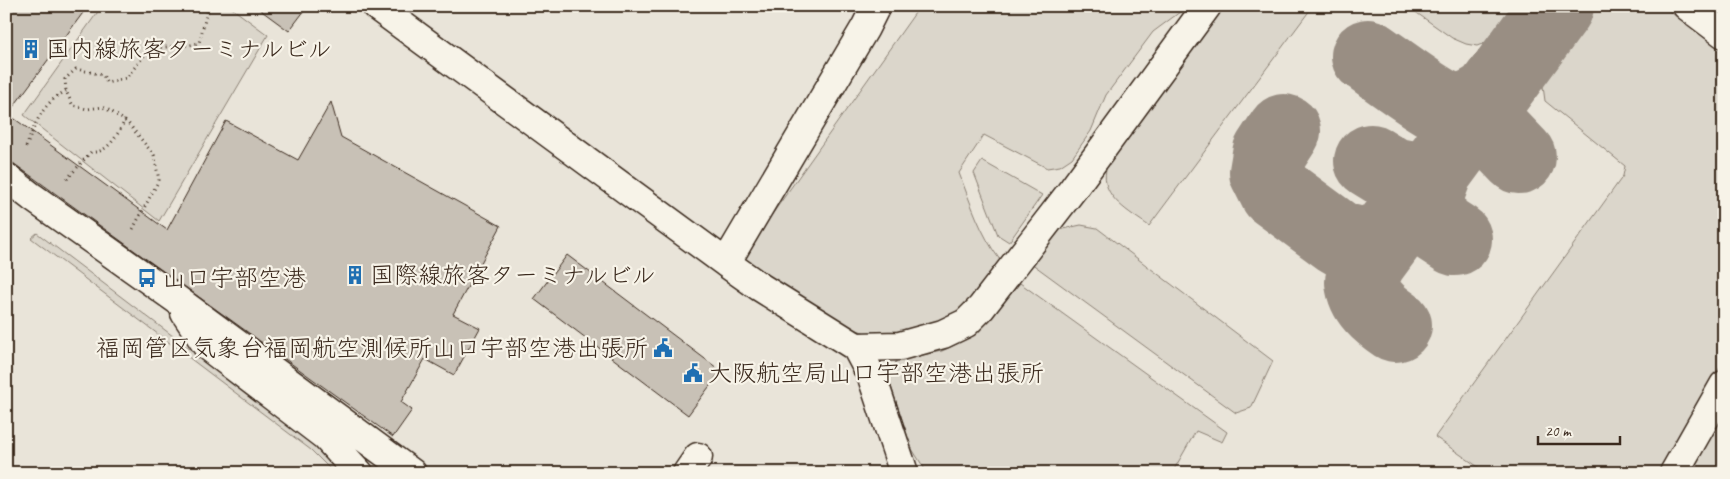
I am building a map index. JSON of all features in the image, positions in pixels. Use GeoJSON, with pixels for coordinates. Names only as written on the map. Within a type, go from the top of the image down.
{"type":"FeatureCollection","features":[{"type":"Feature","properties":{"kind":"lane"},"geometry":{"type":"LineString","coordinates":[[376,6],[726,263],[760,287],[856,347],[872,377],[904,473]]}},
{"type":"Feature","properties":{"kind":"lane"},"geometry":{"type":"LineString","coordinates":[[726,263],[865,28],[876,6]]}},
{"type":"Feature","properties":{"kind":"lane"},"geometry":{"type":"LineString","coordinates":[[856,347],[900,346],[943,334],[966,323],[981,308],[1073,189],[1207,6]]}},
{"type":"Feature","properties":{"kind":"lane"},"geometry":{"type":"LineString","coordinates":[[1687,6],[1724,34]]}},
{"type":"Feature","properties":{"kind":"lane"},"geometry":{"type":"LineString","coordinates":[[6,177],[176,299],[412,473]]}},
{"type":"Feature","properties":{"kind":"lane"},"geometry":{"type":"LineString","coordinates":[[176,299],[207,346],[325,436],[360,473]]}},
{"type":"Feature","properties":{"kind":"lane"},"geometry":{"type":"LineString","coordinates":[[1674,473],[1724,385]]}},
{"type":"Feature","properties":{"kind":"path"},"geometry":{"type":"LineString","coordinates":[[133,229],[159,180],[154,155],[125,120],[103,107],[87,110],[73,106],[66,91],[66,79],[76,69],[103,75],[107,83],[126,78],[154,48],[190,45],[199,42],[207,12]]}},
{"type":"Feature","properties":{"kind":"path"},"geometry":{"type":"LineString","coordinates":[[26,148],[45,106],[56,96],[66,91]]}},
{"type":"Feature","properties":{"kind":"path"},"geometry":{"type":"LineString","coordinates":[[67,179],[91,152],[106,148],[118,133],[125,120]]}},
{"type":"Feature","properties":{"kind":"shaded area","name":"山口宇部空港"},"geometry":{"type":"Polygon","coordinates":[[[6,6],[1724,6],[1724,473],[6,473],[6,6]]]}},
{"type":"Feature","properties":{"kind":"shaded area"},"geometry":{"type":"Polygon","coordinates":[[[102,6],[229,6],[268,35],[159,221],[24,115],[102,6]]]}},
{"type":"Feature","properties":{"kind":"shaded area"},"geometry":{"type":"Polygon","coordinates":[[[920,6],[1188,6],[1153,32],[1106,95],[1091,131],[1072,158],[1060,166],[1047,168],[984,135],[959,173],[981,229],[1000,260],[976,299],[937,324],[903,336],[872,335],[833,322],[741,258],[920,6]]]}},
{"type":"Feature","properties":{"kind":"shaded area"},"geometry":{"type":"Polygon","coordinates":[[[1219,6],[1313,6],[1149,226],[1126,210],[1112,196],[1105,180],[1106,170],[1114,148],[1219,6]]]}},
{"type":"Feature","properties":{"kind":"shaded area"},"geometry":{"type":"Polygon","coordinates":[[[1407,6],[1517,6],[1490,41],[1477,46],[1452,38],[1407,6]]]}},
{"type":"Feature","properties":{"kind":"shaded area"},"geometry":{"type":"Polygon","coordinates":[[[1596,6],[1662,6],[1724,50],[1724,360],[1658,473],[1487,473],[1435,437],[1623,176],[1625,166],[1545,101],[1543,86],[1553,67],[1596,6]]]}},
{"type":"Feature","properties":{"kind":"shaded area"},"geometry":{"type":"Polygon","coordinates":[[[982,161],[1042,195],[1009,242],[998,235],[974,173],[982,161]]]}},
{"type":"Feature","properties":{"kind":"shaded area"},"geometry":{"type":"Polygon","coordinates":[[[1081,225],[1097,228],[1273,361],[1251,408],[1236,413],[1031,263],[1058,230],[1081,225]]]}},
{"type":"Feature","properties":{"kind":"shaded area"},"geometry":{"type":"Polygon","coordinates":[[[37,233],[318,446],[346,473],[334,473],[311,450],[31,238],[37,233]]]}},
{"type":"Feature","properties":{"kind":"shaded area"},"geometry":{"type":"Polygon","coordinates":[[[1020,283],[1227,432],[1222,442],[1196,431],[1172,473],[928,473],[912,449],[888,377],[897,360],[942,351],[971,337],[1020,283]]]}},
{"type":"Feature","properties":{"kind":"shaded area"},"geometry":{"type":"Polygon","coordinates":[[[1724,406],[1724,473],[1686,473],[1724,406]]]}},
{"type":"Feature","properties":{"kind":"building","name":"国際線旅客ターミナルビル"},"geometry":{"type":"Polygon","coordinates":[[[6,6],[88,6],[8,114],[167,230],[226,121],[298,160],[331,102],[341,137],[501,226],[453,314],[480,328],[454,375],[425,359],[401,402],[412,410],[393,437],[6,158],[6,6]]]}},
{"type":"Feature","properties":{"kind":"building"},"geometry":{"type":"Polygon","coordinates":[[[255,6],[308,6],[289,31],[255,6]]]}},
{"type":"Feature","properties":{"kind":"building"},"geometry":{"type":"Polygon","coordinates":[[[567,255],[721,371],[688,415],[534,299],[567,255]]]}},
{"type":"Feature","properties":{"kind":"taxiway"},"geometry":{"type":"LineString","coordinates":[[1395,325],[1378,312],[1369,302],[1363,289],[1362,280],[1370,260],[1557,6]]}},
{"type":"Feature","properties":{"kind":"taxiway"},"geometry":{"type":"LineString","coordinates":[[1368,56],[1446,108],[1453,110],[1468,108],[1489,97]]}},
{"type":"Feature","properties":{"kind":"taxiway"},"geometry":{"type":"LineString","coordinates":[[1489,97],[1488,118],[1495,132],[1519,157]]}},
{"type":"Feature","properties":{"kind":"taxiway"},"geometry":{"type":"LineString","coordinates":[[1284,131],[1269,154],[1266,172],[1276,192],[1340,239],[1361,244],[1384,239]]}},
{"type":"Feature","properties":{"kind":"taxiway"},"geometry":{"type":"LineString","coordinates":[[1371,161],[1392,174],[1416,179],[1437,168]]}},
{"type":"Feature","properties":{"kind":"taxiway"},"geometry":{"type":"LineString","coordinates":[[1437,168],[1427,195],[1430,214],[1438,228],[1455,239]]}},
{"type":"Feature","properties":{"kind":"place","name":"国内線旅客ターミナルビル"},"geometry":{"type":"Point","coordinates":[31,49]}},
{"type":"Feature","properties":{"kind":"place","name":"国際線旅客ターミナルビル"},"geometry":{"type":"Point","coordinates":[355,275]}},
{"type":"Feature","properties":{"kind":"place","name":"山口宇部空港"},"geometry":{"type":"Point","coordinates":[147,278]}},
{"type":"Feature","properties":{"kind":"place","name":"福岡管区気象台福岡航空測候所山口宇部空港出張所"},"geometry":{"type":"Point","coordinates":[663,348]}},
{"type":"Feature","properties":{"kind":"place","name":"大阪航空局山口宇部空港出張所"},"geometry":{"type":"Point","coordinates":[693,373]}}]}
